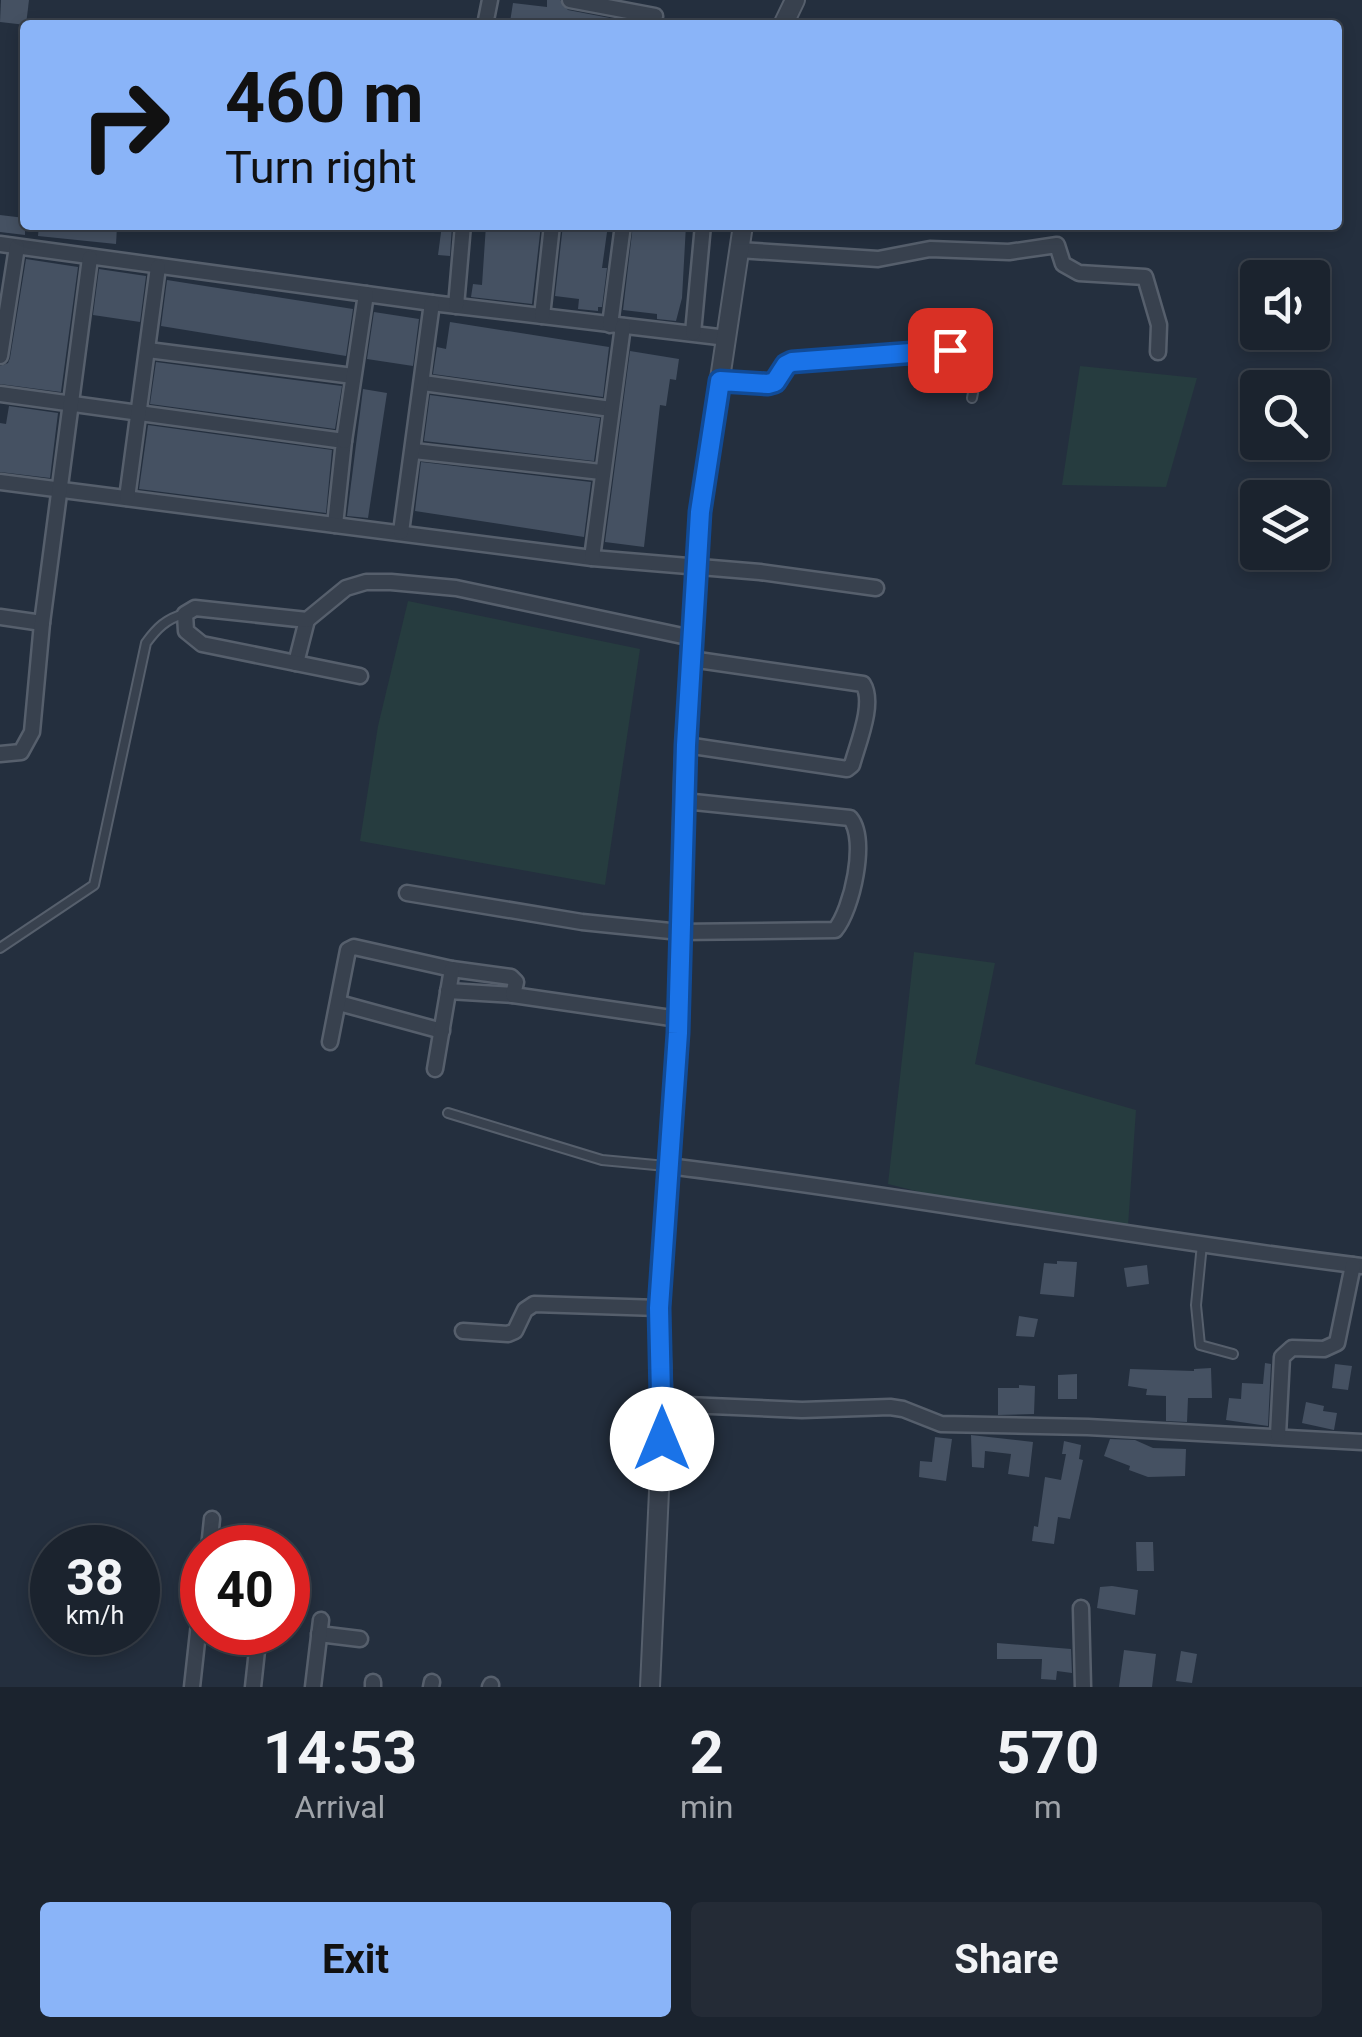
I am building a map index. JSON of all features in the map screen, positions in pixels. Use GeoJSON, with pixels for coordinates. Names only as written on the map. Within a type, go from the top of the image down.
{"type":"FeatureCollection","features":[{"type":"Feature","properties":{"kind":"street"},"geometry":{"type":"LineString","coordinates":[[570,0],[654,20],[658,0]]}},
{"type":"Feature","properties":{"kind":"street"},"geometry":{"type":"LineString","coordinates":[[456,306],[463,230]]}},
{"type":"Feature","properties":{"kind":"street"},"geometry":{"type":"LineString","coordinates":[[542,316],[551,230]]}},
{"type":"Feature","properties":{"kind":"street"},"geometry":{"type":"LineString","coordinates":[[592,558],[611,409],[623,230]]}},
{"type":"Feature","properties":{"kind":"street"},"geometry":{"type":"LineString","coordinates":[[694,333],[703,230]]}},
{"type":"Feature","properties":{"kind":"street"},"geometry":{"type":"LineString","coordinates":[[650,1687],[662,1404],[659,1308],[678,1018],[696,569],[700,512],[742,230]]}},
{"type":"Feature","properties":{"kind":"street"},"geometry":{"type":"LineString","coordinates":[[0,244],[432,303],[727,338]]}},
{"type":"Feature","properties":{"kind":"street"},"geometry":{"type":"LineString","coordinates":[[739,250],[878,259],[930,249],[1010,252],[1057,245],[1063,264],[1079,273],[1145,277],[1158,325],[1158,352]]}},
{"type":"Feature","properties":{"kind":"street"},"geometry":{"type":"LineString","coordinates":[[0,356],[18,247]]}},
{"type":"Feature","properties":{"kind":"street"},"geometry":{"type":"LineString","coordinates":[[0,754],[21,752],[32,732],[42,623],[90,258]]}},
{"type":"Feature","properties":{"kind":"street"},"geometry":{"type":"LineString","coordinates":[[128,498],[158,267]]}},
{"type":"Feature","properties":{"kind":"street"},"geometry":{"type":"LineString","coordinates":[[334,525],[366,294]]}},
{"type":"Feature","properties":{"kind":"street"},"geometry":{"type":"LineString","coordinates":[[402,532],[432,303]]}},
{"type":"Feature","properties":{"kind":"street"},"geometry":{"type":"LineString","coordinates":[[148,350],[353,376]]}},
{"type":"Feature","properties":{"kind":"street"},"geometry":{"type":"LineString","coordinates":[[423,383],[611,409]]}},
{"type":"Feature","properties":{"kind":"street"},"geometry":{"type":"LineString","coordinates":[[0,394],[344,441]]}},
{"type":"Feature","properties":{"kind":"street"},"geometry":{"type":"LineString","coordinates":[[414,451],[601,472]]}},
{"type":"Feature","properties":{"kind":"street"},"geometry":{"type":"LineString","coordinates":[[0,482],[592,558],[760,572],[876,588]]}},
{"type":"Feature","properties":{"kind":"street"},"geometry":{"type":"LineString","coordinates":[[296,663],[307,620],[346,588],[366,582],[456,588],[692,638]]}},
{"type":"Feature","properties":{"kind":"street"},"geometry":{"type":"LineString","coordinates":[[307,620],[194,608],[185,614],[186,631],[202,644],[360,676]]}},
{"type":"Feature","properties":{"kind":"street"},"geometry":{"type":"LineString","coordinates":[[0,617],[42,623]]}},
{"type":"Feature","properties":{"kind":"street"},"geometry":{"type":"LineString","coordinates":[[686,745],[847,770],[852,765],[868,690],[863,684],[691,659]]}},
{"type":"Feature","properties":{"kind":"street"},"geometry":{"type":"LineString","coordinates":[[407,893],[582,922],[680,932],[835,930],[850,902],[859,835],[850,818],[684,801]]}},
{"type":"Feature","properties":{"kind":"street"},"geometry":{"type":"LineString","coordinates":[[330,1042],[350,948],[511,977],[516,982],[513,995]]}},
{"type":"Feature","properties":{"kind":"street"},"geometry":{"type":"LineString","coordinates":[[435,1069],[452,968]]}},
{"type":"Feature","properties":{"kind":"street"},"geometry":{"type":"LineString","coordinates":[[448,991],[513,995],[678,1018]]}},
{"type":"Feature","properties":{"kind":"street"},"geometry":{"type":"LineString","coordinates":[[339,1003],[442,1031]]}},
{"type":"Feature","properties":{"kind":"street"},"geometry":{"type":"LineString","coordinates":[[668,1166],[832,1186],[1358,1265],[1338,1344],[1324,1349],[1292,1348],[1282,1357],[1278,1435]]}},
{"type":"Feature","properties":{"kind":"street"},"geometry":{"type":"LineString","coordinates":[[463,1331],[508,1334],[515,1331],[525,1310],[534,1304],[659,1308]]}},
{"type":"Feature","properties":{"kind":"street"},"geometry":{"type":"LineString","coordinates":[[662,1404],[802,1410],[890,1407],[941,1424],[1278,1435],[1362,1442]]}},
{"type":"Feature","properties":{"kind":"street"},"geometry":{"type":"LineString","coordinates":[[211,1525],[212,1519]]}},
{"type":"Feature","properties":{"kind":"street"},"geometry":{"type":"LineString","coordinates":[[1081,1608],[1083,1687]]}},
{"type":"Feature","properties":{"kind":"street"},"geometry":{"type":"LineString","coordinates":[[313,1687],[320,1627],[360,1639]]}},
{"type":"Feature","properties":{"kind":"street"},"geometry":{"type":"LineString","coordinates":[[192,1687],[196,1655]]}},
{"type":"Feature","properties":{"kind":"street"},"geometry":{"type":"LineString","coordinates":[[253,1687],[256,1655]]}},
{"type":"Feature","properties":{"kind":"lane"},"geometry":{"type":"LineString","coordinates":[[720,381],[768,384],[775,382],[792,362],[978,348],[982,352],[972,398]]}},
{"type":"Feature","properties":{"kind":"lane"},"geometry":{"type":"LineString","coordinates":[[0,948],[94,885],[146,643],[156,628],[185,614]]}},
{"type":"Feature","properties":{"kind":"lane"},"geometry":{"type":"LineString","coordinates":[[448,1113],[602,1160],[668,1166]]}},
{"type":"Feature","properties":{"kind":"lane"},"geometry":{"type":"LineString","coordinates":[[1202,1244],[1196,1305],[1200,1345],[1233,1354]]}},
{"type":"Feature","properties":{"kind":"green space"},"geometry":{"type":"Polygon","coordinates":[[[1080,366],[1197,378],[1166,487],[1062,485],[1080,366]]]}},
{"type":"Feature","properties":{"kind":"green space"},"geometry":{"type":"Polygon","coordinates":[[[408,601],[640,649],[605,885],[360,841],[378,726],[408,601]]]}},
{"type":"Feature","properties":{"kind":"green space"},"geometry":{"type":"Polygon","coordinates":[[[914,952],[995,963],[975,1064],[1136,1110],[1128,1226],[1008,1214],[888,1184],[914,952]]]}},
{"type":"Feature","properties":{"kind":"building"},"geometry":{"type":"Polygon","coordinates":[[[1,0],[29,0],[27,20],[20,20],[20,24],[0,22],[1,0]]]}},
{"type":"Feature","properties":{"kind":"building"},"geometry":{"type":"Polygon","coordinates":[[[547,0],[560,0],[568,10],[615,20],[510,20],[513,3],[547,7],[547,0]]]}},
{"type":"Feature","properties":{"kind":"building"},"geometry":{"type":"Polygon","coordinates":[[[0,215],[20,217],[20,230],[25,230],[25,235],[0,232],[0,215]]]}},
{"type":"Feature","properties":{"kind":"building"},"geometry":{"type":"Polygon","coordinates":[[[39,230],[117,230],[116,244],[38,236],[39,230]]]}},
{"type":"Feature","properties":{"kind":"building"},"geometry":{"type":"Polygon","coordinates":[[[441,230],[452,230],[450,256],[438,255],[441,230]]]}},
{"type":"Feature","properties":{"kind":"building"},"geometry":{"type":"Polygon","coordinates":[[[486,230],[540,230],[532,304],[471,297],[473,284],[482,285],[486,230]]]}},
{"type":"Feature","properties":{"kind":"building"},"geometry":{"type":"Polygon","coordinates":[[[562,230],[607,230],[602,307],[598,311],[578,309],[579,299],[555,296],[562,230]]]}},
{"type":"Feature","properties":{"kind":"building"},"geometry":{"type":"Polygon","coordinates":[[[632,230],[686,230],[682,298],[676,321],[623,310],[632,230]]]}},
{"type":"Feature","properties":{"kind":"building"},"geometry":{"type":"Polygon","coordinates":[[[26,259],[78,267],[61,392],[0,384],[0,366],[10,358],[26,259]]]}},
{"type":"Feature","properties":{"kind":"building"},"geometry":{"type":"Polygon","coordinates":[[[99,269],[146,276],[140,322],[93,315],[99,269]]]}},
{"type":"Feature","properties":{"kind":"building"},"geometry":{"type":"Polygon","coordinates":[[[167,280],[353,309],[346,356],[161,326],[167,280]]]}},
{"type":"Feature","properties":{"kind":"building"},"geometry":{"type":"Polygon","coordinates":[[[374,312],[419,319],[413,366],[367,359],[374,312]]]}},
{"type":"Feature","properties":{"kind":"building"},"geometry":{"type":"Polygon","coordinates":[[[450,322],[609,347],[603,397],[433,374],[437,347],[446,349],[450,322]]]}},
{"type":"Feature","properties":{"kind":"building"},"geometry":{"type":"Polygon","coordinates":[[[630,351],[679,359],[676,380],[670,379],[666,406],[660,405],[644,547],[605,542],[630,351]]]}},
{"type":"Feature","properties":{"kind":"building"},"geometry":{"type":"Polygon","coordinates":[[[156,362],[342,386],[335,429],[150,404],[156,362]]]}},
{"type":"Feature","properties":{"kind":"building"},"geometry":{"type":"Polygon","coordinates":[[[363,389],[387,393],[368,518],[347,516],[363,389]]]}},
{"type":"Feature","properties":{"kind":"building"},"geometry":{"type":"Polygon","coordinates":[[[430,395],[600,418],[594,461],[424,441],[430,395]]]}},
{"type":"Feature","properties":{"kind":"building"},"geometry":{"type":"Polygon","coordinates":[[[9,406],[58,413],[50,478],[0,472],[0,423],[6,424],[9,406]]]}},
{"type":"Feature","properties":{"kind":"building"},"geometry":{"type":"Polygon","coordinates":[[[148,425],[332,450],[326,513],[139,489],[148,425]]]}},
{"type":"Feature","properties":{"kind":"building"},"geometry":{"type":"Polygon","coordinates":[[[421,462],[591,482],[584,537],[415,511],[421,462]]]}},
{"type":"Feature","properties":{"kind":"building"},"geometry":{"type":"Polygon","coordinates":[[[1077,1262],[1074,1297],[1040,1294],[1044,1263],[1077,1262]]]}},
{"type":"Feature","properties":{"kind":"building"},"geometry":{"type":"Polygon","coordinates":[[[1147,1265],[1149,1284],[1127,1287],[1124,1268],[1147,1265]]]}},
{"type":"Feature","properties":{"kind":"building"},"geometry":{"type":"Polygon","coordinates":[[[1019,1316],[1038,1319],[1034,1337],[1016,1336],[1019,1316]]]}},
{"type":"Feature","properties":{"kind":"building"},"geometry":{"type":"Polygon","coordinates":[[[1265,1363],[1271,1364],[1268,1426],[1226,1420],[1229,1398],[1241,1399],[1242,1383],[1263,1384],[1265,1363]]]}},
{"type":"Feature","properties":{"kind":"building"},"geometry":{"type":"Polygon","coordinates":[[[1335,1364],[1352,1366],[1348,1390],[1332,1388],[1335,1364]]]}},
{"type":"Feature","properties":{"kind":"building"},"geometry":{"type":"Polygon","coordinates":[[[1211,1368],[1212,1398],[1188,1398],[1187,1422],[1166,1421],[1166,1396],[1146,1395],[1147,1389],[1128,1386],[1130,1369],[1211,1368]]]}},
{"type":"Feature","properties":{"kind":"building"},"geometry":{"type":"Polygon","coordinates":[[[1077,1374],[1077,1399],[1058,1399],[1058,1375],[1077,1374]]]}},
{"type":"Feature","properties":{"kind":"building"},"geometry":{"type":"Polygon","coordinates":[[[1035,1386],[1034,1414],[998,1415],[998,1388],[1035,1386]]]}},
{"type":"Feature","properties":{"kind":"building"},"geometry":{"type":"Polygon","coordinates":[[[1306,1402],[1337,1413],[1334,1430],[1302,1423],[1306,1402]]]}},
{"type":"Feature","properties":{"kind":"building"},"geometry":{"type":"Polygon","coordinates":[[[971,1435],[1033,1442],[1029,1477],[1008,1474],[1011,1454],[985,1451],[984,1468],[972,1467],[971,1435]]]}},
{"type":"Feature","properties":{"kind":"building"},"geometry":{"type":"Polygon","coordinates":[[[935,1437],[952,1439],[946,1481],[919,1477],[920,1461],[932,1462],[935,1437]]]}},
{"type":"Feature","properties":{"kind":"building"},"geometry":{"type":"Polygon","coordinates":[[[1110,1439],[1135,1440],[1153,1448],[1186,1449],[1185,1476],[1148,1477],[1129,1470],[1130,1466],[1104,1456],[1110,1439]]]}},
{"type":"Feature","properties":{"kind":"building"},"geometry":{"type":"Polygon","coordinates":[[[1064,1441],[1081,1445],[1079,1459],[1083,1460],[1070,1519],[1058,1517],[1054,1544],[1032,1541],[1034,1526],[1038,1527],[1045,1477],[1061,1480],[1064,1441]]]}},
{"type":"Feature","properties":{"kind":"building"},"geometry":{"type":"Polygon","coordinates":[[[1136,1542],[1153,1542],[1154,1571],[1137,1571],[1136,1542]]]}},
{"type":"Feature","properties":{"kind":"building"},"geometry":{"type":"Polygon","coordinates":[[[1100,1587],[1138,1590],[1135,1615],[1097,1608],[1100,1587]]]}},
{"type":"Feature","properties":{"kind":"building"},"geometry":{"type":"Polygon","coordinates":[[[997,1643],[1071,1649],[1072,1673],[1057,1671],[1056,1680],[1041,1679],[1042,1659],[997,1659],[997,1643]]]}},
{"type":"Feature","properties":{"kind":"building"},"geometry":{"type":"Polygon","coordinates":[[[1124,1650],[1156,1654],[1152,1687],[1119,1687],[1124,1650]]]}},
{"type":"Feature","properties":{"kind":"building"},"geometry":{"type":"Polygon","coordinates":[[[1181,1651],[1197,1654],[1192,1683],[1176,1681],[1181,1651]]]}},
{"type":"Feature","properties":{"kind":"route"},"geometry":{"type":"LineString","coordinates":[[662,1439],[659,1308],[678,1033],[686,745],[700,512],[720,381],[768,384],[775,382],[792,362],[950,350]]}}]}
